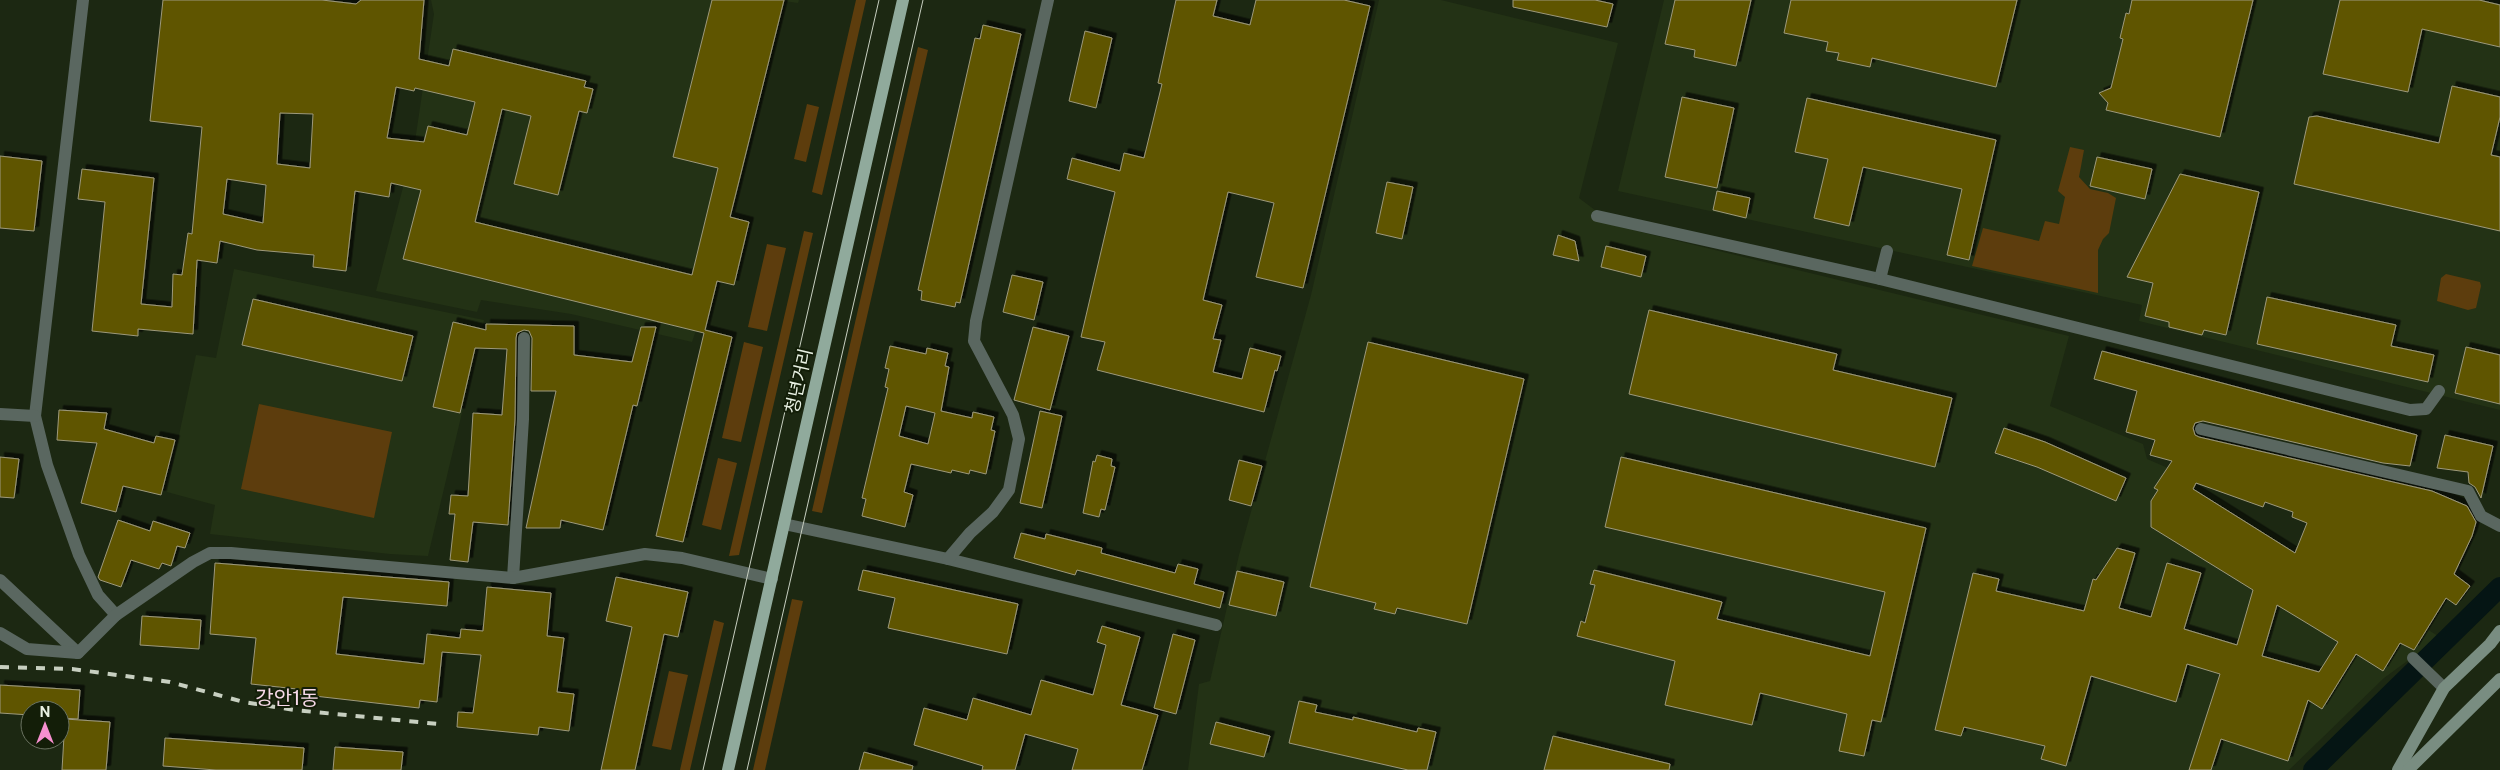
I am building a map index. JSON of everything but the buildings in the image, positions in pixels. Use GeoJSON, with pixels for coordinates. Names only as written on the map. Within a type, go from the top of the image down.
{"type":"FeatureCollection","features":[{"type":"Feature","properties":{"kind":"main road","name":"청년거리"},"geometry":{"type":"LineString","coordinates":[[728,770],[903,0]]}},
{"type":"Feature","properties":{"kind":"street"},"geometry":{"type":"LineString","coordinates":[[82,0],[35,416],[47,465],[79,555],[98,595],[116,615]]}},
{"type":"Feature","properties":{"kind":"street"},"geometry":{"type":"LineString","coordinates":[[948,560],[970,533],[993,512],[1009,490],[1019,440],[1013,415],[974,341],[976,321],[1048,0]]}},
{"type":"Feature","properties":{"kind":"street"},"geometry":{"type":"LineString","coordinates":[[1597,216],[1880,280],[2410,410],[2426,409],[2439,391]]}},
{"type":"Feature","properties":{"kind":"street"},"geometry":{"type":"LineString","coordinates":[[1880,280],[1887,251]]}},
{"type":"Feature","properties":{"kind":"street"},"geometry":{"type":"LineString","coordinates":[[513,578],[523,419],[524,338]]}},
{"type":"Feature","properties":{"kind":"street"},"geometry":{"type":"LineString","coordinates":[[0,414],[35,416]]}},
{"type":"Feature","properties":{"kind":"street"},"geometry":{"type":"LineString","coordinates":[[2200,429],[2468,491],[2481,516],[2500,526]]}},
{"type":"Feature","properties":{"kind":"street"},"geometry":{"type":"LineString","coordinates":[[784,524],[948,560],[1216,625]]}},
{"type":"Feature","properties":{"kind":"street"},"geometry":{"type":"LineString","coordinates":[[0,633],[27,649],[78,653],[116,615],[193,562],[210,553],[231,553],[513,578],[645,554],[682,558],[772,579]]}},
{"type":"Feature","properties":{"kind":"street"},"geometry":{"type":"LineString","coordinates":[[0,580],[78,653]]}},
{"type":"Feature","properties":{"kind":"street"},"geometry":{"type":"LineString","coordinates":[[2398,770],[2439,684],[2490,644],[2500,631]]}},
{"type":"Feature","properties":{"kind":"street"},"geometry":{"type":"LineString","coordinates":[[2413,658],[2439,684]]}},
{"type":"Feature","properties":{"kind":"street"},"geometry":{"type":"LineString","coordinates":[[2408,770],[2500,680]]}},
{"type":"Feature","properties":{"kind":"shaded area"},"geometry":{"type":"Polygon","coordinates":[[[431,0],[799,0],[798,3],[784,1],[730,217],[749,222],[734,285],[717,281],[707,323],[699,321],[692,342],[571,314],[481,300],[477,312],[376,291],[415,141],[434,14],[431,0]]]}},
{"type":"Feature","properties":{"kind":"shaded area"},"geometry":{"type":"Polygon","coordinates":[[[856,0],[866,0],[822,195],[812,192],[856,0]]]}},
{"type":"Feature","properties":{"kind":"shaded area"},"geometry":{"type":"Polygon","coordinates":[[[1379,0],[1441,0],[1618,43],[1579,198],[1616,226],[2069,336],[2050,406],[2143,444],[2147,459],[2175,471],[2438,636],[2384,678],[2289,770],[1188,770],[1199,684],[1210,681],[1239,555],[1311,295],[1379,0]]]}},
{"type":"Feature","properties":{"kind":"shaded area"},"geometry":{"type":"Polygon","coordinates":[[[1664,0],[2500,0],[2500,410],[2139,321],[2142,305],[1618,191],[1664,0]]]}},
{"type":"Feature","properties":{"kind":"shaded area"},"geometry":{"type":"Polygon","coordinates":[[[918,47],[928,50],[822,513],[812,511],[918,47]]]}},
{"type":"Feature","properties":{"kind":"shaded area"},"geometry":{"type":"Polygon","coordinates":[[[807,104],[819,107],[806,162],[794,159],[807,104]]]}},
{"type":"Feature","properties":{"kind":"shaded area"},"geometry":{"type":"Polygon","coordinates":[[[2070,147],[2084,150],[2079,177],[2090,189],[2108,193],[2116,198],[2109,233],[2103,239],[2098,250],[2098,293],[1972,266],[1983,228],[2039,241],[2045,221],[2059,224],[2065,197],[2058,191],[2070,147]]]}},
{"type":"Feature","properties":{"kind":"shaded area"},"geometry":{"type":"Polygon","coordinates":[[[804,231],[813,233],[739,555],[729,556],[804,231]]]}},
{"type":"Feature","properties":{"kind":"shaded area"},"geometry":{"type":"Polygon","coordinates":[[[767,244],[786,248],[767,331],[748,327],[767,244]]]}},
{"type":"Feature","properties":{"kind":"shaded area"},"geometry":{"type":"Polygon","coordinates":[[[234,269],[484,320],[428,556],[390,554],[210,534],[215,505],[167,492],[196,355],[216,358],[234,269]]]}},
{"type":"Feature","properties":{"kind":"shaded area"},"geometry":{"type":"Polygon","coordinates":[[[2446,274],[2480,282],[2481,286],[2476,308],[2468,310],[2437,301],[2441,278],[2446,274]]]}},
{"type":"Feature","properties":{"kind":"shaded area"},"geometry":{"type":"Polygon","coordinates":[[[744,342],[763,347],[741,442],[722,438],[744,342]]]}},
{"type":"Feature","properties":{"kind":"shaded area"},"geometry":{"type":"Polygon","coordinates":[[[259,404],[392,432],[374,518],[241,489],[259,404]]]}},
{"type":"Feature","properties":{"kind":"shaded area"},"geometry":{"type":"Polygon","coordinates":[[[718,458],[737,463],[721,530],[702,525],[718,458]]]}},
{"type":"Feature","properties":{"kind":"shaded area"},"geometry":{"type":"Polygon","coordinates":[[[792,599],[803,601],[765,770],[753,770],[792,599]]]}},
{"type":"Feature","properties":{"kind":"shaded area"},"geometry":{"type":"Polygon","coordinates":[[[714,620],[724,623],[690,770],[680,770],[714,620]]]}},
{"type":"Feature","properties":{"kind":"shaded area"},"geometry":{"type":"Polygon","coordinates":[[[669,671],[688,675],[671,750],[652,746],[669,671]]]}},
{"type":"Feature","properties":{"kind":"waterway"},"geometry":{"type":"LineString","coordinates":[[2313,770],[2500,587]]}},
{"type":"Feature","properties":{"kind":"tram line"},"geometry":{"type":"LineString","coordinates":[[703,770],[879,0]]}},
{"type":"Feature","properties":{"kind":"tram line"},"geometry":{"type":"LineString","coordinates":[[747,770],[923,0]]}},
{"type":"Feature","properties":{"kind":"railway"},"geometry":{"type":"LineString","coordinates":[[0,667],[72,669],[170,682],[244,702],[294,710],[438,724]]}},
{"type":"Feature","properties":{"kind":"district","name":"강안1동"},"geometry":{"type":"Point","coordinates":[287,698]}}]}
